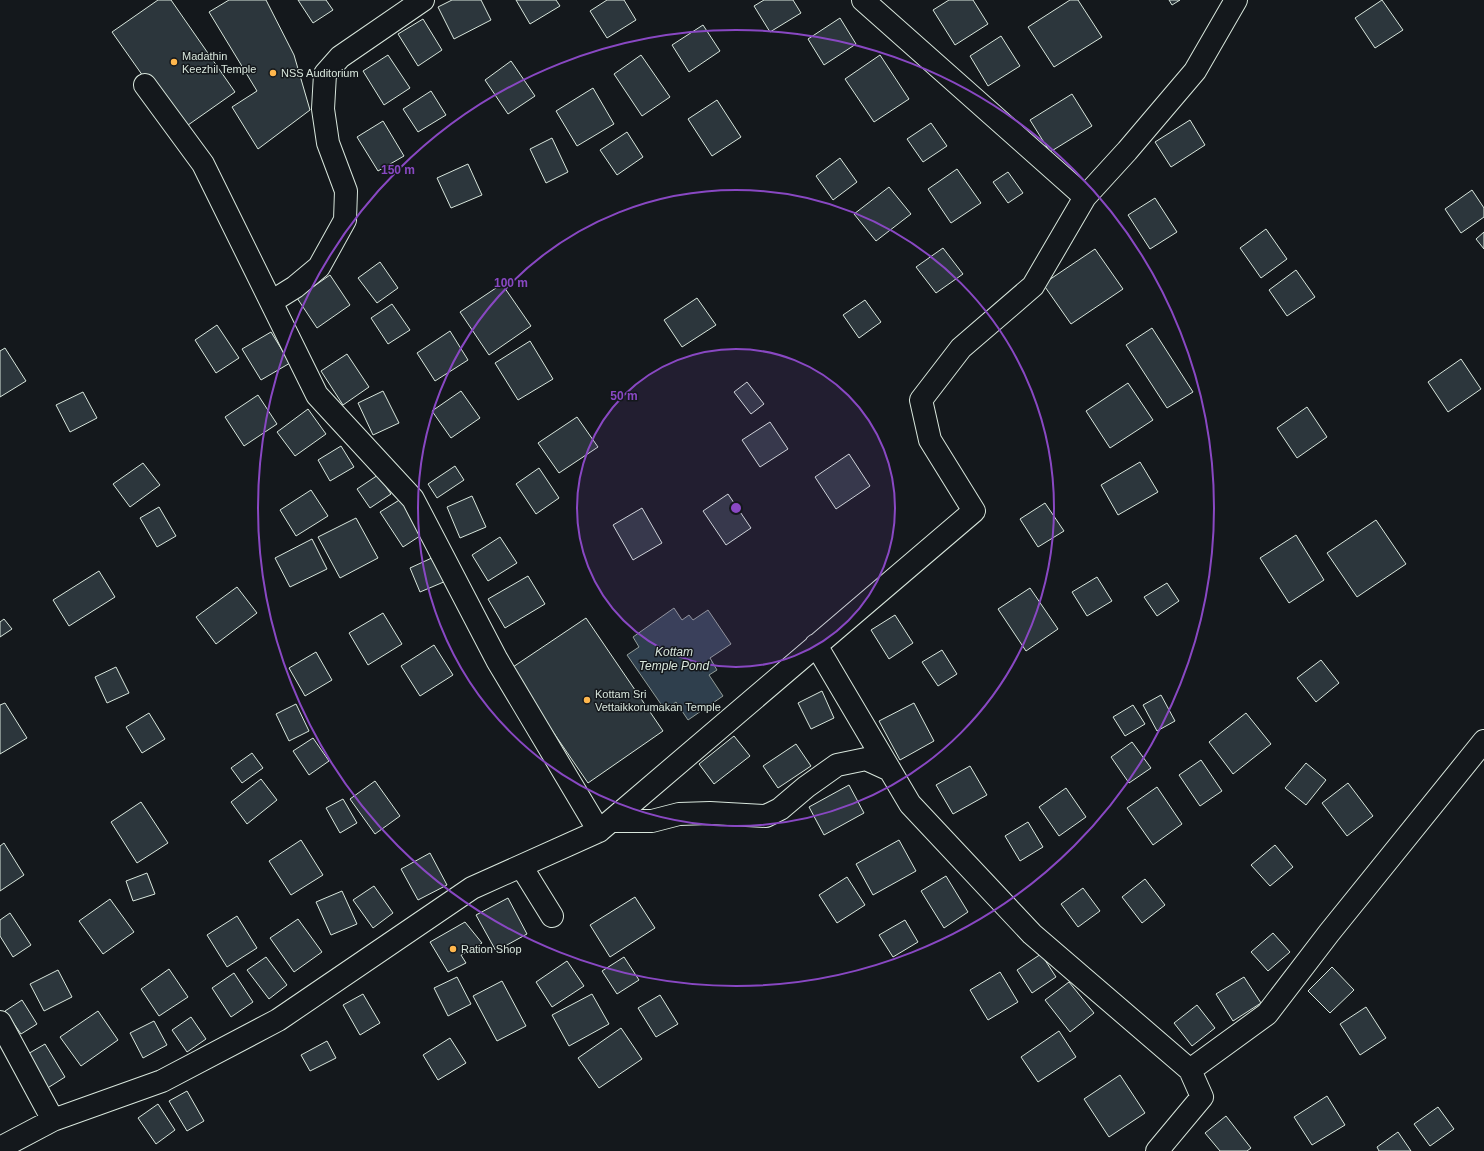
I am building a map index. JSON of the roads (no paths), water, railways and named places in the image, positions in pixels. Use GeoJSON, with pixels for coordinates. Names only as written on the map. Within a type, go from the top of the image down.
{"type":"FeatureCollection","features":[{"type":"Feature","properties":{"kind":"street"},"geometry":{"type":"LineString","coordinates":[[271,302],[296,287],[319,267],[345,220],[346,191],[328,143],[323,109],[325,74],[340,57],[423,0]]}},
{"type":"Feature","properties":{"kind":"street"},"geometry":{"type":"LineString","coordinates":[[863,0],[1085,197]]}},
{"type":"Feature","properties":{"kind":"street"},"geometry":{"type":"LineString","coordinates":[[0,1148],[53,1120],[162,1081],[272,1023],[472,888],[605,826],[974,511],[930,440],[921,400],[961,348],[1033,286],[1085,197],[1127,151],[1195,70],[1236,0]]}},
{"type":"Feature","properties":{"kind":"street"},"geometry":{"type":"LineString","coordinates":[[145,85],[203,164],[317,395],[413,499],[498,660],[605,826]]}},
{"type":"Feature","properties":{"kind":"street"},"geometry":{"type":"LineString","coordinates":[[816,645],[910,804],[1032,934],[1190,1070],[1202,1097],[1157,1151]]}},
{"type":"Feature","properties":{"kind":"street"},"geometry":{"type":"LineString","coordinates":[[1190,1070],[1267,1014],[1329,933],[1484,741]]}},
{"type":"Feature","properties":{"kind":"street"},"geometry":{"type":"LineString","coordinates":[[605,826],[652,821],[679,814],[710,813],[766,816],[780,809],[806,787],[837,766],[866,759],[890,770]]}},
{"type":"Feature","properties":{"kind":"street"},"geometry":{"type":"LineString","coordinates":[[521,866],[552,916]]}},
{"type":"Feature","properties":{"kind":"street"},"geometry":{"type":"LineString","coordinates":[[0,1022],[53,1120]]}},
{"type":"Feature","properties":{"kind":"water","name":"Kottam Temple Pond"},"geometry":{"type":"Polygon","coordinates":[[[674,608],[682,620],[689,615],[693,620],[708,610],[731,644],[710,658],[717,670],[709,675],[723,696],[688,720],[676,702],[665,710],[627,655],[639,647],[633,637],[674,608]]]}},
{"type":"Feature","properties":{"kind":"place","name":"Madathin Keezhil Temple"},"geometry":{"type":"Point","coordinates":[174,62]}},
{"type":"Feature","properties":{"kind":"place","name":"NSS Auditorium"},"geometry":{"type":"Point","coordinates":[273,73]}},
{"type":"Feature","properties":{"kind":"place","name":"Kottam Sri Vettaikkorumakan Temple"},"geometry":{"type":"Point","coordinates":[587,700]}},
{"type":"Feature","properties":{"kind":"place","name":"Ration Shop"},"geometry":{"type":"Point","coordinates":[453,949]}}]}
